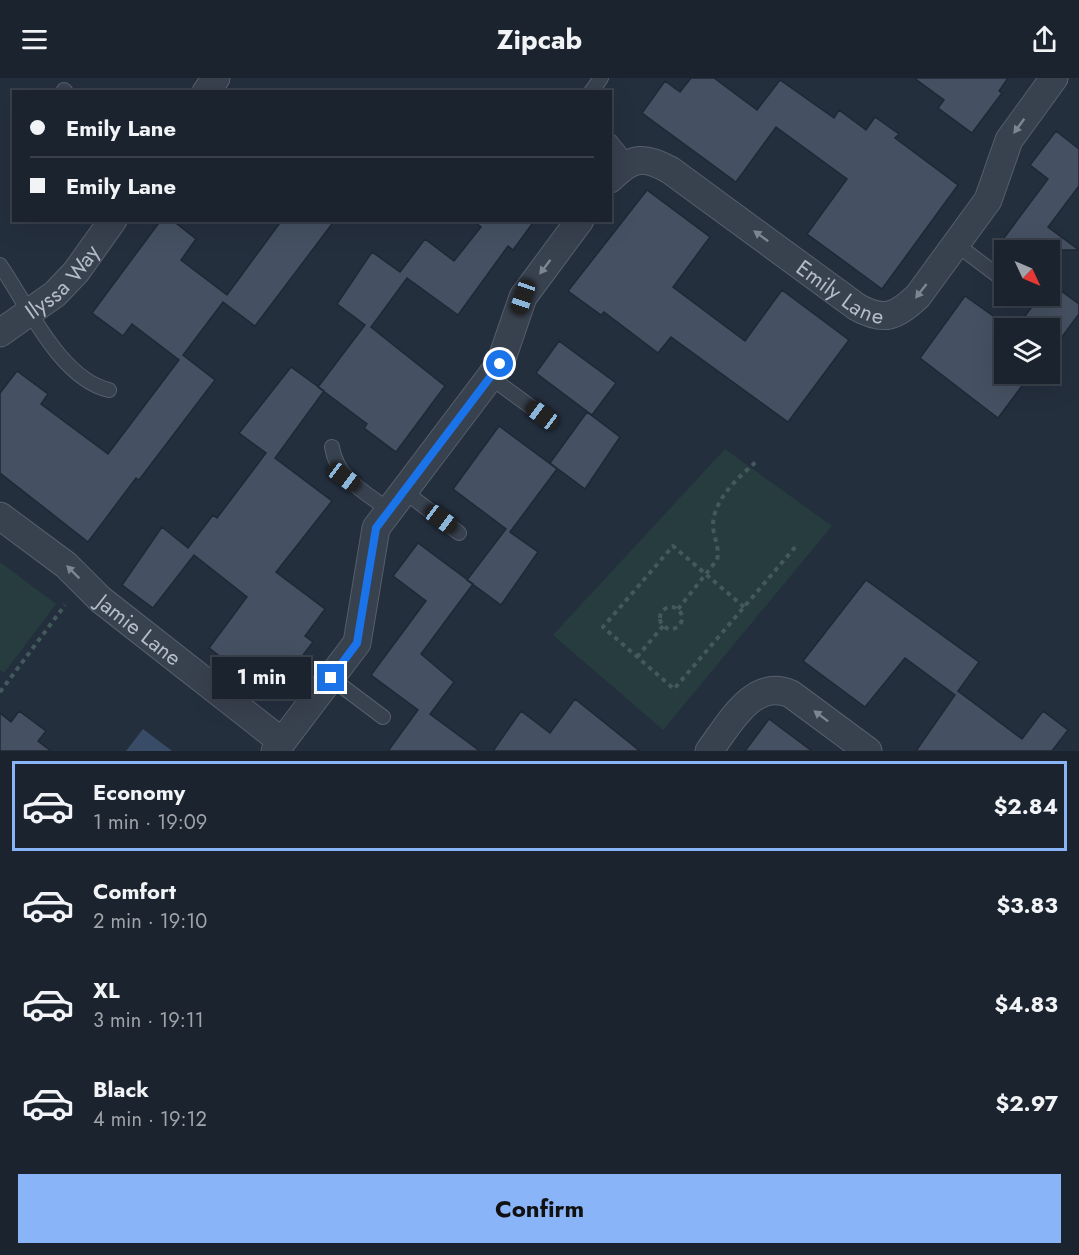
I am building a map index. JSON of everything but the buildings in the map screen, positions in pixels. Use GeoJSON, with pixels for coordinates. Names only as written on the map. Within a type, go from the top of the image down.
{"type":"FeatureCollection","features":[{"type":"Feature","properties":{"kind":"street","name":"Emily Lane"},"geometry":{"type":"LineString","coordinates":[[619,171],[653,161],[670,170],[857,307],[872,315],[890,316],[904,309],[918,296],[988,200],[1010,140],[1054,78]]}},
{"type":"Feature","properties":{"kind":"street","name":"Ilyssa Way"},"geometry":{"type":"LineString","coordinates":[[0,333],[55,294],[76,272],[112,222]]}},
{"type":"Feature","properties":{"kind":"street"},"geometry":{"type":"LineString","coordinates":[[278,746],[357,643],[376,528],[500,364],[523,297],[579,222]]}},
{"type":"Feature","properties":{"kind":"street","name":"Jamie Lane"},"geometry":{"type":"LineString","coordinates":[[0,516],[66,565],[100,599],[278,746]]}},
{"type":"Feature","properties":{"kind":"street"},"geometry":{"type":"LineString","coordinates":[[709,751],[743,706],[768,689],[780,689],[791,694],[868,751]]}},
{"type":"Feature","properties":{"kind":"lane"},"geometry":{"type":"LineString","coordinates":[[612,148],[619,171]]}},
{"type":"Feature","properties":{"kind":"lane"},"geometry":{"type":"LineString","coordinates":[[956,244],[994,273]]}},
{"type":"Feature","properties":{"kind":"lane"},"geometry":{"type":"LineString","coordinates":[[0,265],[28,312],[74,373],[86,382],[109,390]]}},
{"type":"Feature","properties":{"kind":"lane"},"geometry":{"type":"LineString","coordinates":[[490,377],[542,415]]}},
{"type":"Feature","properties":{"kind":"lane"},"geometry":{"type":"LineString","coordinates":[[332,447],[334,461],[344,477],[459,533]]}},
{"type":"Feature","properties":{"kind":"lane"},"geometry":{"type":"LineString","coordinates":[[331,678],[383,717]]}},
{"type":"Feature","properties":{"kind":"path"},"geometry":{"type":"LineString","coordinates":[[678,609],[707,576],[718,553],[713,522],[716,510],[729,490],[758,460]]}},
{"type":"Feature","properties":{"kind":"path"},"geometry":{"type":"LineString","coordinates":[[744,608],[673,546],[603,627],[674,688],[744,608],[796,546]]}},
{"type":"Feature","properties":{"kind":"path"},"geometry":{"type":"LineString","coordinates":[[0,692],[68,602]]}},
{"type":"Feature","properties":{"kind":"path"},"geometry":{"type":"LineString","coordinates":[[669,607],[678,609],[683,617],[680,624],[671,629],[663,626],[660,617],[662,610],[669,607]]}},
{"type":"Feature","properties":{"kind":"path"},"geometry":{"type":"LineString","coordinates":[[637,657],[663,626]]}},
{"type":"Feature","properties":{"kind":"green space"},"geometry":{"type":"Polygon","coordinates":[[[725,449],[832,526],[663,730],[553,635],[725,449]]]}},
{"type":"Feature","properties":{"kind":"green space"},"geometry":{"type":"Polygon","coordinates":[[[0,562],[56,604],[4,673],[0,670],[0,562]]]}},
{"type":"Feature","properties":{"kind":"water"},"geometry":{"type":"Polygon","coordinates":[[[143,729],[172,751],[126,751],[143,729]]]}},
{"type":"Feature","properties":{"kind":"route"},"geometry":{"type":"LineString","coordinates":[[331,678],[357,643],[376,528],[500,364]]}}]}
